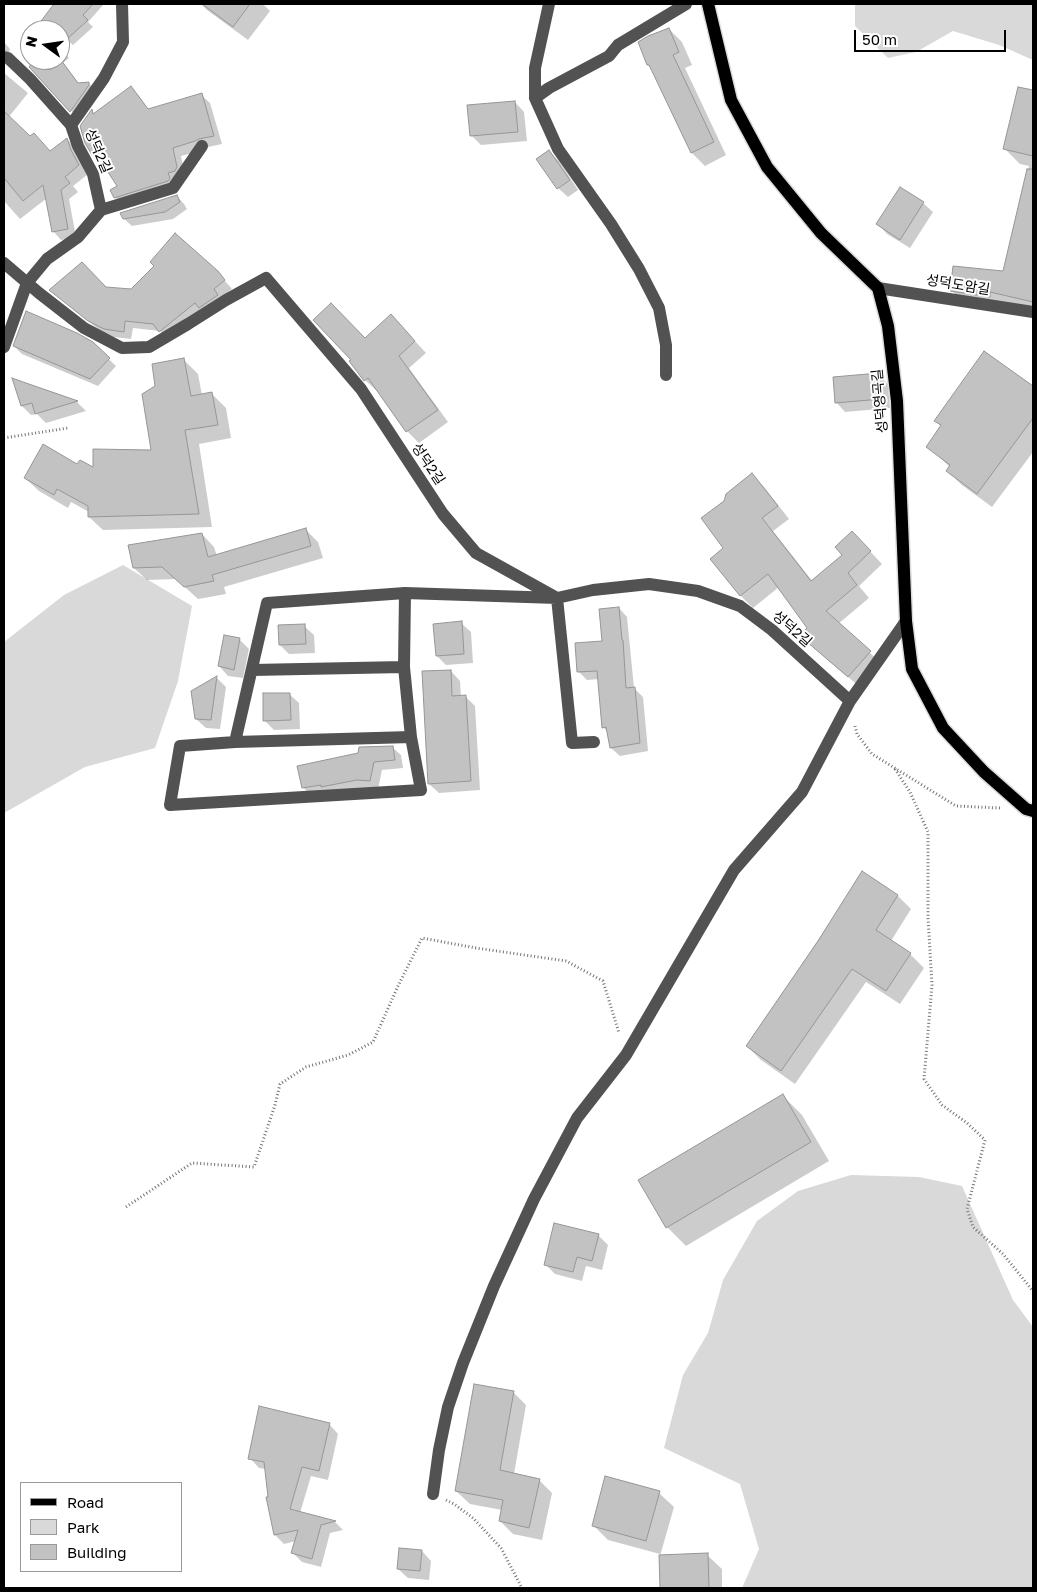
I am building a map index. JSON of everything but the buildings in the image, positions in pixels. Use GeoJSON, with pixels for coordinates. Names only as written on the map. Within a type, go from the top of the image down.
{"type":"FeatureCollection","features":[{"type":"Feature","properties":{"kind":"main road"},"geometry":{"type":"LineString","coordinates":[[708,4],[731,100],[767,167],[820,233],[878,288]]}},
{"type":"Feature","properties":{"kind":"main road","name":"성덕영곡길"},"geometry":{"type":"LineString","coordinates":[[878,288],[888,326],[897,401],[906,620],[912,669],[943,728],[984,772],[1030,810]]}},
{"type":"Feature","properties":{"kind":"street"},"geometry":{"type":"LineString","coordinates":[[71,125],[104,78],[123,42],[122,4]]}},
{"type":"Feature","properties":{"kind":"street"},"geometry":{"type":"LineString","coordinates":[[550,4],[535,68],[535,98],[558,149],[611,224],[639,268],[658,308],[666,345],[666,376]]}},
{"type":"Feature","properties":{"kind":"street"},"geometry":{"type":"LineString","coordinates":[[535,98],[549,88],[609,56],[618,45],[686,4]]}},
{"type":"Feature","properties":{"kind":"street","name":"성덕2길"},"geometry":{"type":"LineString","coordinates":[[4,57],[8,58],[30,79],[71,125],[78,146],[94,174],[101,210]]}},
{"type":"Feature","properties":{"kind":"street"},"geometry":{"type":"LineString","coordinates":[[4,347],[27,283],[47,259],[78,237],[101,210],[173,188],[202,146]]}},
{"type":"Feature","properties":{"kind":"street","name":"성덕2길"},"geometry":{"type":"LineString","coordinates":[[4,263],[84,328],[122,348],[149,347],[266,278],[361,389],[443,514],[476,553],[557,598],[593,590],[649,584],[698,591],[740,606],[772,630],[850,701]]}},
{"type":"Feature","properties":{"kind":"street","name":"성덕도암길"},"geometry":{"type":"LineString","coordinates":[[878,288],[1033,312]]}},
{"type":"Feature","properties":{"kind":"street"},"geometry":{"type":"LineString","coordinates":[[405,592],[404,667],[411,737],[421,790],[170,805],[180,746],[235,742],[411,737]]}},
{"type":"Feature","properties":{"kind":"street"},"geometry":{"type":"LineString","coordinates":[[235,742],[267,603],[405,592],[557,598],[572,743],[594,742]]}},
{"type":"Feature","properties":{"kind":"street"},"geometry":{"type":"LineString","coordinates":[[433,1494],[439,1450],[448,1407],[463,1363],[494,1286],[534,1199],[577,1118],[626,1056],[734,870],[802,792],[850,701],[906,620]]}},
{"type":"Feature","properties":{"kind":"street"},"geometry":{"type":"LineString","coordinates":[[252,670],[404,667]]}},
{"type":"Feature","properties":{"kind":"path"},"geometry":{"type":"LineString","coordinates":[[4,438],[68,428]]}},
{"type":"Feature","properties":{"kind":"path"},"geometry":{"type":"LineString","coordinates":[[850,701],[857,734],[872,754],[956,806],[1030,810]]}},
{"type":"Feature","properties":{"kind":"path"},"geometry":{"type":"LineString","coordinates":[[895,769],[910,792],[928,832],[928,918],[932,985],[924,1079],[942,1105],[968,1123],[984,1140],[967,1209],[973,1227],[1003,1254],[1033,1291]]}},
{"type":"Feature","properties":{"kind":"path"},"geometry":{"type":"LineString","coordinates":[[126,1207],[192,1162],[254,1167],[275,1105],[280,1084],[306,1067],[348,1055],[374,1042],[398,986],[422,938],[566,961],[604,982],[626,1056]]}},
{"type":"Feature","properties":{"kind":"path"},"geometry":{"type":"LineString","coordinates":[[433,1494],[454,1504],[473,1518],[501,1548],[522,1588]]}},
{"type":"Feature","properties":{"kind":"green space"},"geometry":{"type":"Polygon","coordinates":[[[855,4],[1033,4],[1033,60],[999,45],[953,31],[916,52],[888,58],[855,26],[855,4]]]}},
{"type":"Feature","properties":{"kind":"green space"},"geometry":{"type":"Polygon","coordinates":[[[123,565],[192,606],[178,681],[155,748],[85,767],[4,813],[4,642],[64,595],[123,565]]]}},
{"type":"Feature","properties":{"kind":"green space"},"geometry":{"type":"Polygon","coordinates":[[[851,1175],[919,1177],[962,1186],[1013,1300],[1033,1327],[1033,1588],[742,1588],[759,1549],[740,1484],[664,1448],[683,1375],[708,1333],[723,1280],[757,1221],[798,1191],[851,1175]]]}}]}
